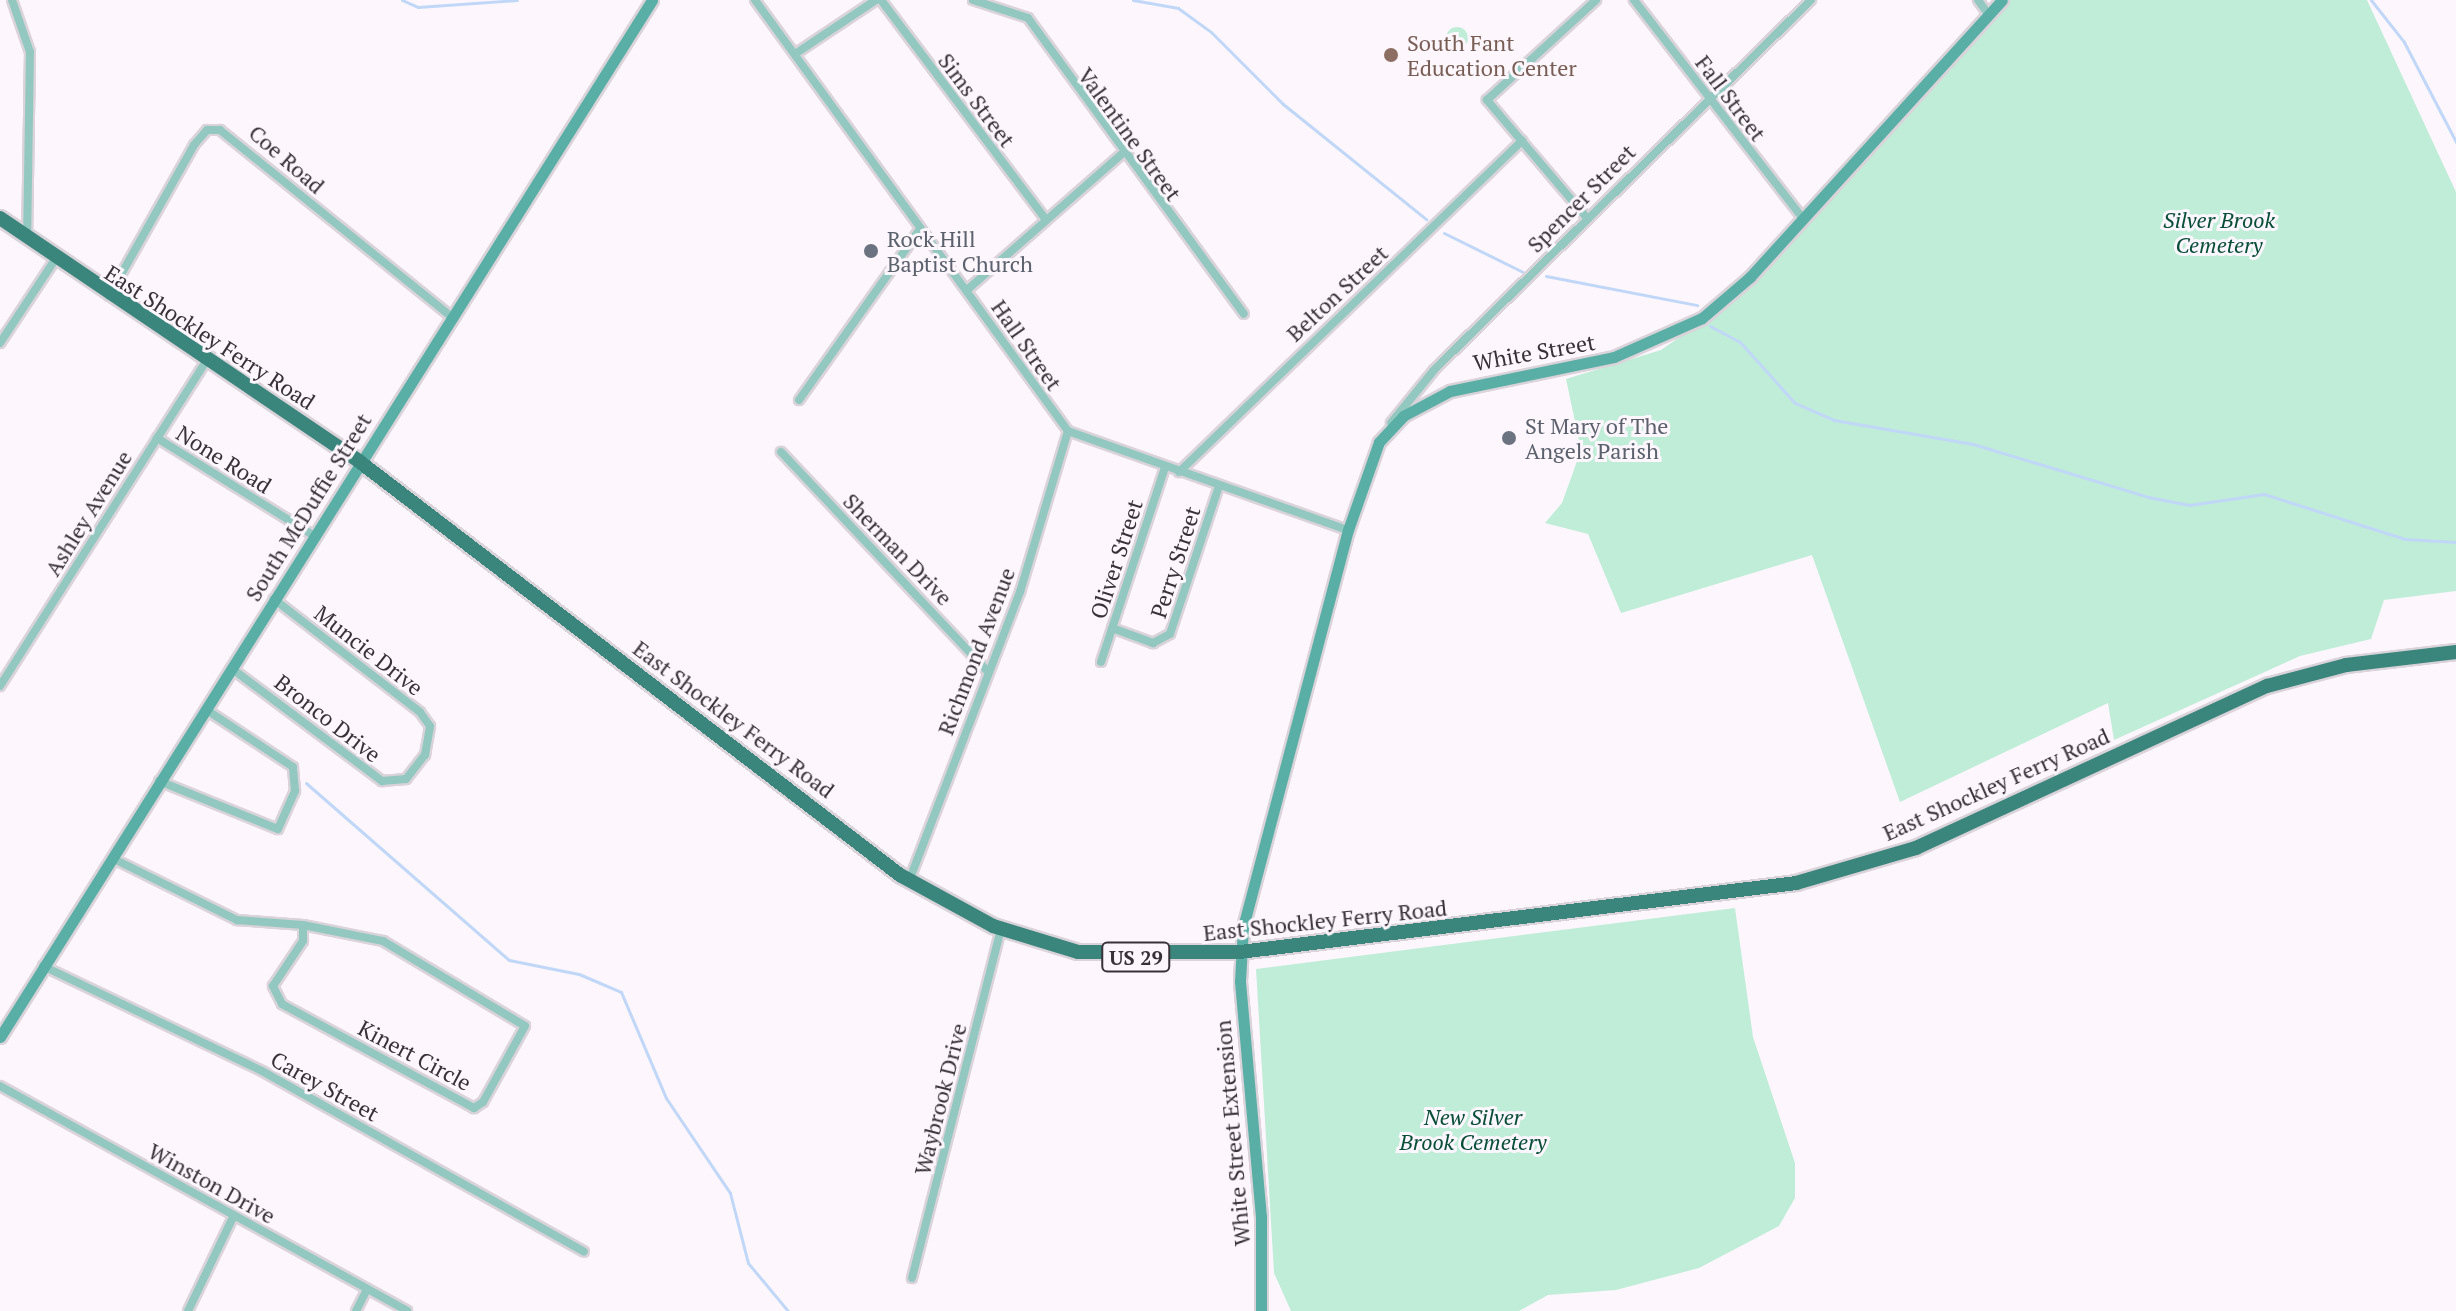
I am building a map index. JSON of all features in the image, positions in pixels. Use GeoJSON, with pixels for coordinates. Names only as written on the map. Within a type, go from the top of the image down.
{"type":"FeatureCollection","features":[{"type":"Feature","properties":{"kind":"highway","name":"East Shockley Ferry Road"},"geometry":{"type":"LineString","coordinates":[[0,218],[54,261],[360,462],[909,881],[1001,929],[1109,955],[1240,952],[1830,875],[1940,838],[2255,690],[2346,665],[2456,652]]}},
{"type":"Feature","properties":{"kind":"street"},"geometry":{"type":"LineString","coordinates":[[12,0],[30,52],[27,240]]}},
{"type":"Feature","properties":{"kind":"street","name":"South McDuffie Street"},"geometry":{"type":"LineString","coordinates":[[0,1037],[4,1021],[112,858],[652,0]]}},
{"type":"Feature","properties":{"kind":"street","name":"Hall Street"},"geometry":{"type":"LineString","coordinates":[[755,0],[1068,431]]}},
{"type":"Feature","properties":{"kind":"street"},"geometry":{"type":"LineString","coordinates":[[795,54],[879,0]]}},
{"type":"Feature","properties":{"kind":"street","name":"Sims Street"},"geometry":{"type":"LineString","coordinates":[[879,0],[1046,220]]}},
{"type":"Feature","properties":{"kind":"street","name":"Valentine Street"},"geometry":{"type":"LineString","coordinates":[[973,0],[1028,18],[1122,154],[1244,314]]}},
{"type":"Feature","properties":{"kind":"street"},"geometry":{"type":"LineString","coordinates":[[1587,218],[1487,100],[1596,0]]}},
{"type":"Feature","properties":{"kind":"street","name":"Fall Street"},"geometry":{"type":"LineString","coordinates":[[1634,0],[1801,216]]}},
{"type":"Feature","properties":{"kind":"street","name":"Spencer Street"},"geometry":{"type":"LineString","coordinates":[[1387,431],[1412,394],[1707,96],[1811,0]]}},
{"type":"Feature","properties":{"kind":"street"},"geometry":{"type":"LineString","coordinates":[[1978,0],[1988,14]]}},
{"type":"Feature","properties":{"kind":"street","name":"White Street"},"geometry":{"type":"LineString","coordinates":[[1387,431],[1450,391],[1614,357],[1685,328],[1750,277],[1801,216],[2002,0]]}},
{"type":"Feature","properties":{"kind":"street","name":"Coe Road"},"geometry":{"type":"LineString","coordinates":[[109,297],[194,145],[207,130],[220,130],[452,317]]}},
{"type":"Feature","properties":{"kind":"street","name":"Belton Street"},"geometry":{"type":"LineString","coordinates":[[1179,472],[1522,141]]}},
{"type":"Feature","properties":{"kind":"street"},"geometry":{"type":"LineString","coordinates":[[967,290],[1122,154]]}},
{"type":"Feature","properties":{"kind":"street"},"geometry":{"type":"LineString","coordinates":[[799,400],[920,229]]}},
{"type":"Feature","properties":{"kind":"street"},"geometry":{"type":"LineString","coordinates":[[0,343],[54,261]]}},
{"type":"Feature","properties":{"kind":"street","name":"Ashley Avenue"},"geometry":{"type":"LineString","coordinates":[[0,686],[207,360]]}},
{"type":"Feature","properties":{"kind":"street"},"geometry":{"type":"LineString","coordinates":[[1068,431],[1348,530]]}},
{"type":"Feature","properties":{"kind":"street","name":"Richmond Avenue"},"geometry":{"type":"LineString","coordinates":[[909,881],[988,672],[1068,431]]}},
{"type":"Feature","properties":{"kind":"street"},"geometry":{"type":"LineString","coordinates":[[1240,952],[1348,530],[1387,431]]}},
{"type":"Feature","properties":{"kind":"street","name":"None Road"},"geometry":{"type":"LineString","coordinates":[[157,438],[313,535]]}},
{"type":"Feature","properties":{"kind":"street","name":"Sherman Drive"},"geometry":{"type":"LineString","coordinates":[[781,452],[988,672]]}},
{"type":"Feature","properties":{"kind":"street","name":"Oliver Street"},"geometry":{"type":"LineString","coordinates":[[1101,662],[1165,467]]}},
{"type":"Feature","properties":{"kind":"street","name":"Perry Street"},"geometry":{"type":"LineString","coordinates":[[1112,628],[1153,643],[1170,634],[1219,486]]}},
{"type":"Feature","properties":{"kind":"street","name":"Muncie Drive"},"geometry":{"type":"LineString","coordinates":[[274,599],[420,712],[430,738]]}},
{"type":"Feature","properties":{"kind":"street","name":"Bronco Drive"},"geometry":{"type":"LineString","coordinates":[[231,668],[382,781],[413,773],[430,738]]}},
{"type":"Feature","properties":{"kind":"street"},"geometry":{"type":"LineString","coordinates":[[159,781],[278,829],[295,791],[293,767],[205,709]]}},
{"type":"Feature","properties":{"kind":"street","name":"Kinert Circle"},"geometry":{"type":"LineString","coordinates":[[112,858],[237,920],[303,925],[383,941],[525,1026],[483,1102],[474,1108],[282,1004],[273,986],[303,941],[303,925]]}},
{"type":"Feature","properties":{"kind":"street","name":"Waybrook Drive"},"geometry":{"type":"LineString","coordinates":[[912,1278],[1001,929]]}},
{"type":"Feature","properties":{"kind":"street","name":"White Street Extension"},"geometry":{"type":"LineString","coordinates":[[1240,952],[1261,1311]]}},
{"type":"Feature","properties":{"kind":"street","name":"Carey Street"},"geometry":{"type":"LineString","coordinates":[[43,966],[262,1071],[584,1252]]}},
{"type":"Feature","properties":{"kind":"street","name":"Winston Drive"},"geometry":{"type":"LineString","coordinates":[[0,1086],[407,1311]]}},
{"type":"Feature","properties":{"kind":"street"},"geometry":{"type":"LineString","coordinates":[[188,1311],[234,1215]]}},
{"type":"Feature","properties":{"kind":"street"},"geometry":{"type":"LineString","coordinates":[[356,1311],[367,1289]]}},
{"type":"Feature","properties":{"kind":"green space","name":"Silver Brook Cemetery"},"geometry":{"type":"Polygon","coordinates":[[[2010,0],[2367,0],[2456,192],[2456,591],[2384,600],[2371,639],[2300,656],[2114,740],[2108,703],[1900,802],[1812,555],[1621,613],[1588,534],[1545,523],[1562,503],[1581,450],[1566,379],[1661,350],[1732,301],[1908,102],[2010,0]]]}},
{"type":"Feature","properties":{"kind":"green space"},"geometry":{"type":"Polygon","coordinates":[[[1453,27],[1461,27],[1468,38],[1461,49],[1453,49],[1446,42],[1446,34],[1453,27]]]}},
{"type":"Feature","properties":{"kind":"green space","name":"New Silver Brook Cemetery"},"geometry":{"type":"Polygon","coordinates":[[[1735,908],[1753,1037],[1795,1163],[1795,1198],[1779,1226],[1699,1268],[1616,1290],[1548,1295],[1519,1311],[1291,1311],[1274,1273],[1256,969],[1735,908]]]}},
{"type":"Feature","properties":{"kind":"waterway"},"geometry":{"type":"LineString","coordinates":[[402,0],[418,7],[517,0]]}},
{"type":"Feature","properties":{"kind":"waterway"},"geometry":{"type":"LineString","coordinates":[[1133,0],[1178,8],[1211,32],[1283,104],[1426,219]]}},
{"type":"Feature","properties":{"kind":"waterway"},"geometry":{"type":"LineString","coordinates":[[2371,0],[2404,42],[2456,142]]}},
{"type":"Feature","properties":{"kind":"waterway"},"geometry":{"type":"LineString","coordinates":[[1444,233],[1523,272]]}},
{"type":"Feature","properties":{"kind":"waterway"},"geometry":{"type":"LineString","coordinates":[[1546,276],[1697,305]]}},
{"type":"Feature","properties":{"kind":"waterway"},"geometry":{"type":"LineString","coordinates":[[1710,326],[1740,342],[1795,403],[1834,420],[1973,444],[2148,497],[2189,505],[2264,494],[2405,539],[2456,542]]}},
{"type":"Feature","properties":{"kind":"waterway"},"geometry":{"type":"LineString","coordinates":[[306,783],[509,960],[579,974],[621,992],[666,1098],[730,1193],[748,1263],[788,1311]]}},
{"type":"Feature","properties":{"kind":"place","name":"South Fant Education Center"},"geometry":{"type":"Point","coordinates":[1391,55]}},
{"type":"Feature","properties":{"kind":"place","name":"Rock Hill Baptist Church"},"geometry":{"type":"Point","coordinates":[871,251]}},
{"type":"Feature","properties":{"kind":"place","name":"St Mary of The Angels Parish"},"geometry":{"type":"Point","coordinates":[1509,438]}}]}
